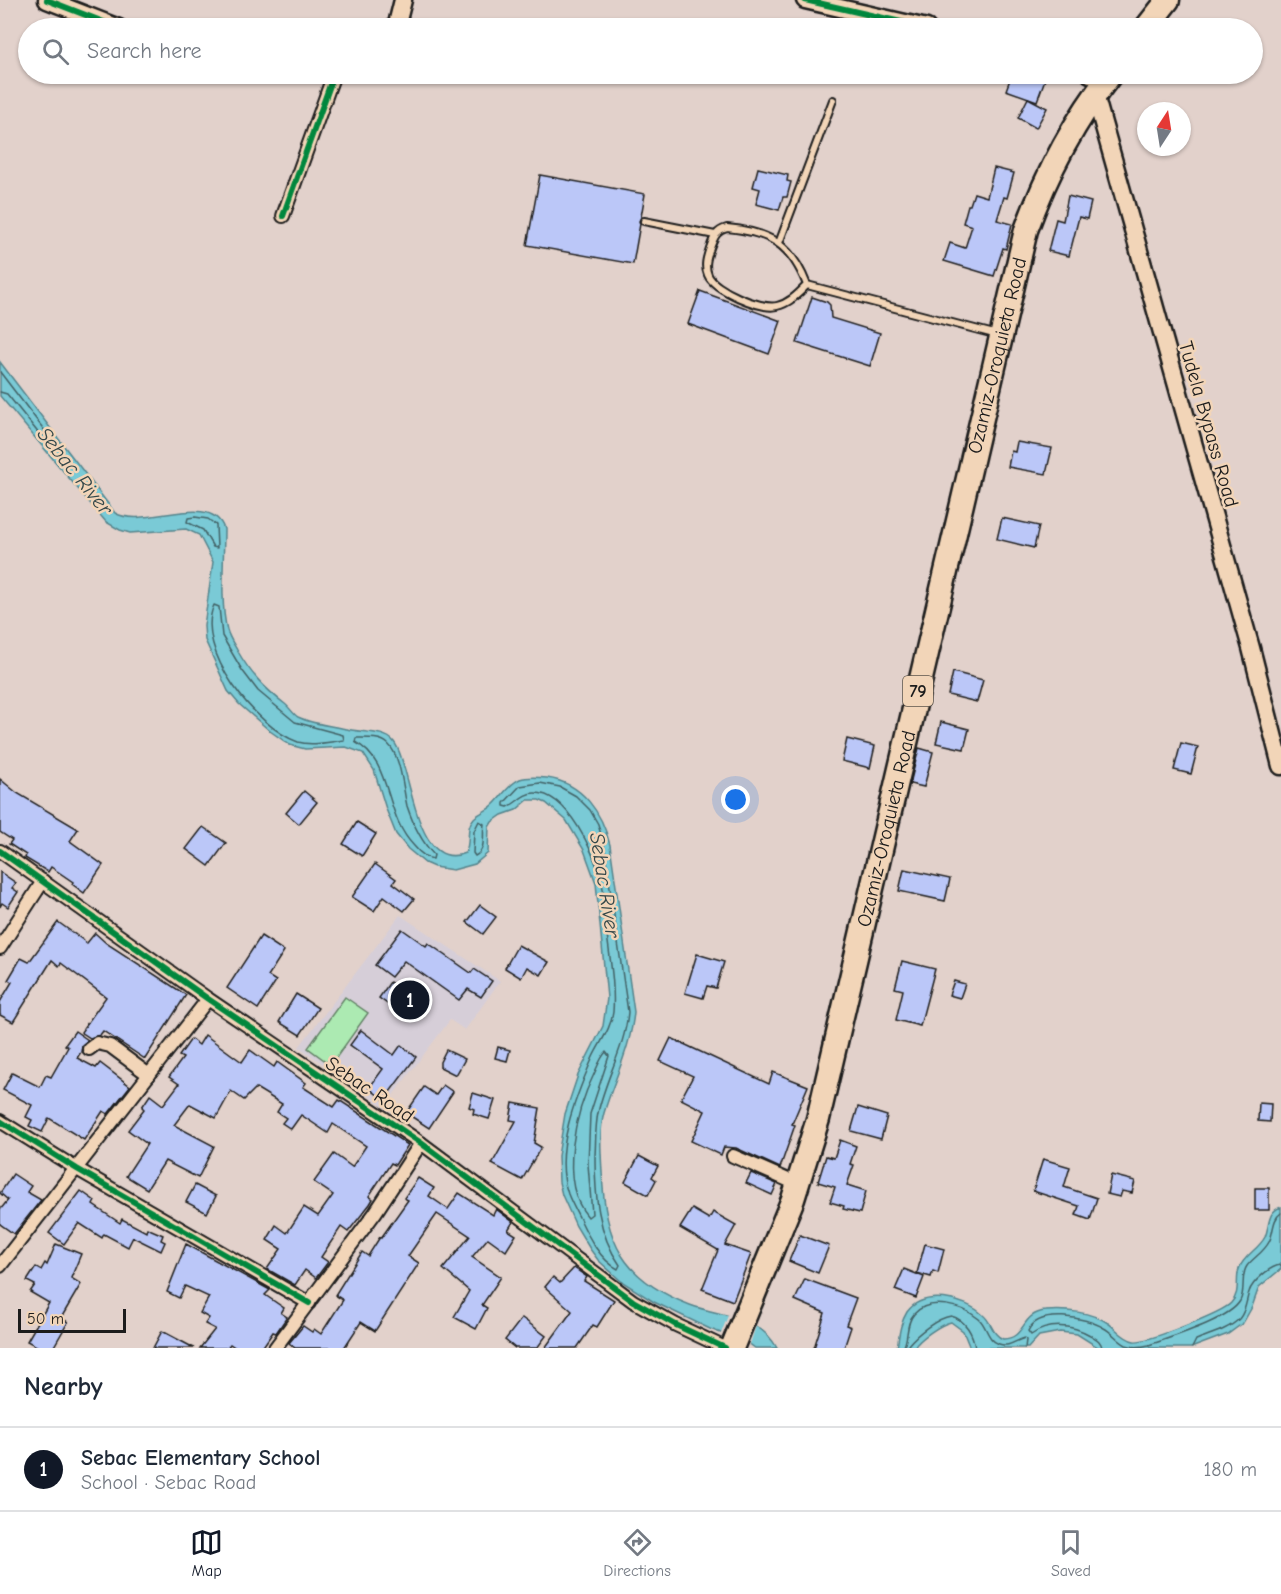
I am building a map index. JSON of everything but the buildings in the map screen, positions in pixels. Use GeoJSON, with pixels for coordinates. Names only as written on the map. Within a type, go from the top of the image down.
{"type":"FeatureCollection","features":[{"type":"Feature","properties":{"kind":"highway"},"geometry":{"type":"LineString","coordinates":[[1154,18],[1168,0]]}},
{"type":"Feature","properties":{"kind":"highway","name":"Ozamiz-Oroquieta Road"},"geometry":{"type":"LineString","coordinates":[[730,1346],[797,1184],[818,1119],[1026,230],[1041,190],[1067,137],[1098,84]]}},
{"type":"Feature","properties":{"kind":"main road"},"geometry":{"type":"LineString","coordinates":[[47,0],[93,18]]}},
{"type":"Feature","properties":{"kind":"main road"},"geometry":{"type":"LineString","coordinates":[[398,18],[402,0]]}},
{"type":"Feature","properties":{"kind":"main road"},"geometry":{"type":"LineString","coordinates":[[805,0],[883,18]]}},
{"type":"Feature","properties":{"kind":"main road","name":"Tudela Bypass Road"},"geometry":{"type":"LineString","coordinates":[[1101,84],[1281,766]]}},
{"type":"Feature","properties":{"kind":"street"},"geometry":{"type":"LineString","coordinates":[[284,216],[330,84]]}},
{"type":"Feature","properties":{"kind":"street","name":"Sebac Road"},"geometry":{"type":"LineString","coordinates":[[0,850],[208,999],[421,1143],[633,1301],[676,1325],[730,1346]]}},
{"type":"Feature","properties":{"kind":"street"},"geometry":{"type":"LineString","coordinates":[[0,948],[43,881]]}},
{"type":"Feature","properties":{"kind":"street"},"geometry":{"type":"LineString","coordinates":[[0,1266],[208,999]]}},
{"type":"Feature","properties":{"kind":"street"},"geometry":{"type":"LineString","coordinates":[[90,1049],[97,1043],[110,1046],[149,1075]]}},
{"type":"Feature","properties":{"kind":"street"},"geometry":{"type":"LineString","coordinates":[[0,1121],[77,1169],[309,1303]]}},
{"type":"Feature","properties":{"kind":"street"},"geometry":{"type":"LineString","coordinates":[[275,1348],[375,1213],[421,1143]]}},
{"type":"Feature","properties":{"kind":"street"},"geometry":{"type":"LineString","coordinates":[[733,1156],[797,1184]]}},
{"type":"Feature","properties":{"kind":"lane"},"geometry":{"type":"LineString","coordinates":[[779,243],[833,100]]}},
{"type":"Feature","properties":{"kind":"lane"},"geometry":{"type":"LineString","coordinates":[[644,221],[715,235]]}},
{"type":"Feature","properties":{"kind":"lane"},"geometry":{"type":"LineString","coordinates":[[738,229],[779,243],[799,264],[807,285],[789,302],[775,307],[759,305],[720,289],[708,276],[706,267],[715,235],[719,230],[738,229]]}},
{"type":"Feature","properties":{"kind":"lane"},"geometry":{"type":"LineString","coordinates":[[807,285],[1001,336]]}},
{"type":"Feature","properties":{"kind":"shaded area"},"geometry":{"type":"Polygon","coordinates":[[[400,915],[500,981],[465,1030],[450,1020],[384,1107],[299,1047],[400,915]]]}},
{"type":"Feature","properties":{"kind":"green space"},"geometry":{"type":"Polygon","coordinates":[[[345,997],[368,1013],[331,1065],[308,1048],[345,997]]]}},
{"type":"Feature","properties":{"kind":"water","name":"Sebac River"},"geometry":{"type":"Polygon","coordinates":[[[0,362],[115,513],[127,517],[142,517],[191,511],[206,512],[217,518],[224,529],[225,619],[229,635],[242,658],[264,686],[298,717],[322,724],[385,735],[390,738],[400,754],[417,814],[425,833],[435,848],[448,855],[465,853],[469,827],[474,818],[493,805],[512,784],[523,778],[540,777],[560,781],[571,786],[589,801],[602,822],[610,845],[634,1012],[622,1063],[601,1127],[604,1197],[613,1238],[633,1270],[648,1283],[667,1295],[690,1305],[750,1323],[769,1337],[777,1348],[755,1348],[748,1343],[710,1329],[654,1302],[621,1281],[598,1260],[590,1249],[576,1226],[562,1195],[558,1156],[565,1114],[578,1075],[603,1026],[607,998],[596,883],[584,850],[566,820],[546,803],[539,800],[528,800],[516,810],[492,822],[489,827],[488,853],[475,864],[453,870],[425,863],[408,849],[396,834],[374,770],[363,753],[346,747],[305,749],[290,745],[239,704],[228,691],[205,640],[204,626],[213,562],[199,535],[186,529],[130,533],[106,522],[0,396],[0,362]]]}},
{"type":"Feature","properties":{"kind":"water"},"geometry":{"type":"Polygon","coordinates":[[[1281,1207],[1281,1269],[1259,1287],[1243,1323],[1228,1334],[1191,1348],[1099,1348],[1077,1334],[1060,1332],[1039,1336],[1028,1348],[970,1348],[963,1331],[951,1322],[931,1332],[914,1348],[897,1348],[901,1325],[907,1312],[923,1300],[933,1298],[944,1298],[975,1309],[986,1318],[996,1335],[1003,1339],[1016,1335],[1032,1316],[1053,1310],[1094,1316],[1134,1341],[1168,1332],[1200,1320],[1231,1303],[1236,1295],[1241,1264],[1265,1237],[1273,1212],[1281,1207]]]}},
{"type":"Feature","properties":{"kind":"pier"},"geometry":{"type":"Polygon","coordinates":[[[729,1313],[757,1323],[749,1347],[720,1336],[729,1313]]]}},
{"type":"Feature","properties":{"kind":"cycle path"},"geometry":{"type":"LineString","coordinates":[[47,0],[93,18]]}},
{"type":"Feature","properties":{"kind":"cycle path"},"geometry":{"type":"LineString","coordinates":[[805,0],[883,18]]}},
{"type":"Feature","properties":{"kind":"cycle path"},"geometry":{"type":"LineString","coordinates":[[283,216],[330,84]]}},
{"type":"Feature","properties":{"kind":"cycle path"},"geometry":{"type":"LineString","coordinates":[[0,851],[208,999],[421,1143],[633,1301],[676,1325],[725,1348]]}},
{"type":"Feature","properties":{"kind":"cycle path"},"geometry":{"type":"LineString","coordinates":[[0,1121],[77,1169],[309,1303]]}},
{"type":"Feature","properties":{"kind":"place","name":"Sebac Elementary School"},"geometry":{"type":"Point","coordinates":[410,1000]}}]}
